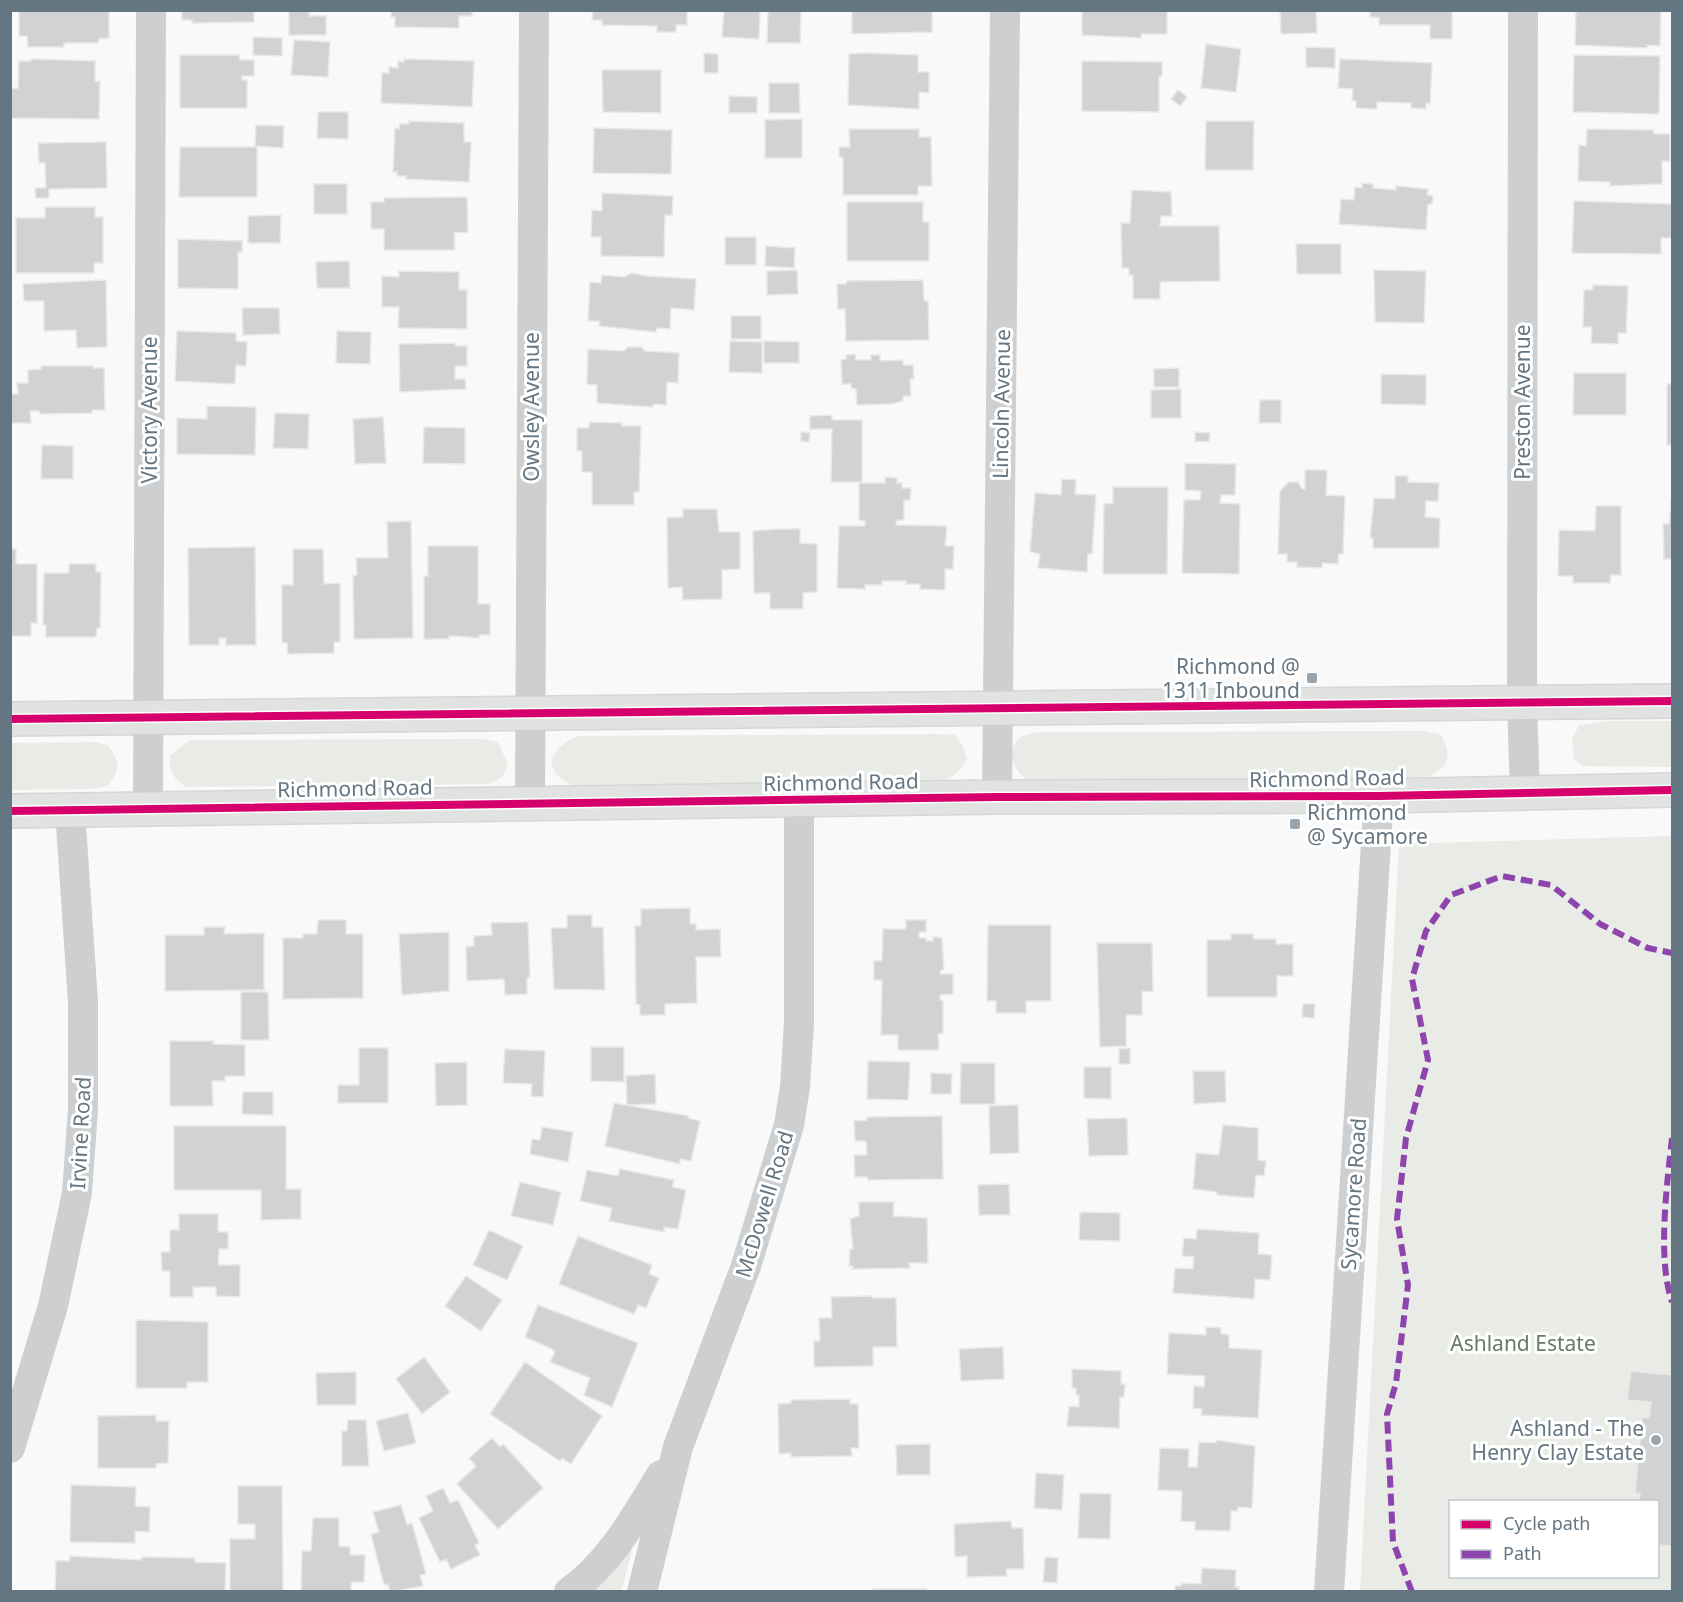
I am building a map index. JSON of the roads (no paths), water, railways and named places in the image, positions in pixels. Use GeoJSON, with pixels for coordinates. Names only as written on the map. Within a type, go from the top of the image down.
{"type":"FeatureCollection","features":[{"type":"Feature","properties":{"kind":"main road"},"geometry":{"type":"LineString","coordinates":[[10,719],[1672,701]]}},
{"type":"Feature","properties":{"kind":"main road","name":"Richmond Road"},"geometry":{"type":"LineString","coordinates":[[10,811],[997,797],[1379,796],[1672,790]]}},
{"type":"Feature","properties":{"kind":"street","name":"Victory Avenue"},"geometry":{"type":"LineString","coordinates":[[148,809],[151,10]]}},
{"type":"Feature","properties":{"kind":"street","name":"Owsley Avenue"},"geometry":{"type":"LineString","coordinates":[[530,803],[534,10]]}},
{"type":"Feature","properties":{"kind":"street","name":"Lincoln Avenue"},"geometry":{"type":"LineString","coordinates":[[997,797],[1005,10]]}},
{"type":"Feature","properties":{"kind":"street","name":"Preston Avenue"},"geometry":{"type":"LineString","coordinates":[[1522,10],[1522,702],[1525,793]]}},
{"type":"Feature","properties":{"kind":"street","name":"Sycamore Road"},"geometry":{"type":"LineString","coordinates":[[1329,1592],[1379,796]]}},
{"type":"Feature","properties":{"kind":"street","name":"McDowell Road"},"geometry":{"type":"LineString","coordinates":[[642,1592],[678,1447],[746,1266],[789,1125],[799,1023],[799,801]]}},
{"type":"Feature","properties":{"kind":"street","name":"Irvine Road"},"geometry":{"type":"LineString","coordinates":[[10,1448],[53,1306],[77,1193],[83,1109],[83,1002],[70,810]]}},
{"type":"Feature","properties":{"kind":"street"},"geometry":{"type":"LineString","coordinates":[[569,1592],[582,1582],[619,1543],[678,1447]]}},
{"type":"Feature","properties":{"kind":"place","name":"Richmond @ 1311 Inbound"},"geometry":{"type":"Point","coordinates":[1312,678]}},
{"type":"Feature","properties":{"kind":"place","name":"Richmond @ Sycamore"},"geometry":{"type":"Point","coordinates":[1295,824]}},
{"type":"Feature","properties":{"kind":"place","name":"Ashland - The Henry Clay Estate"},"geometry":{"type":"Point","coordinates":[1656,1440]}},
{"type":"Feature","properties":{"kind":"park label","name":"Ashland Estate"},"geometry":{"type":"Point","coordinates":[1523,1343]}}]}
